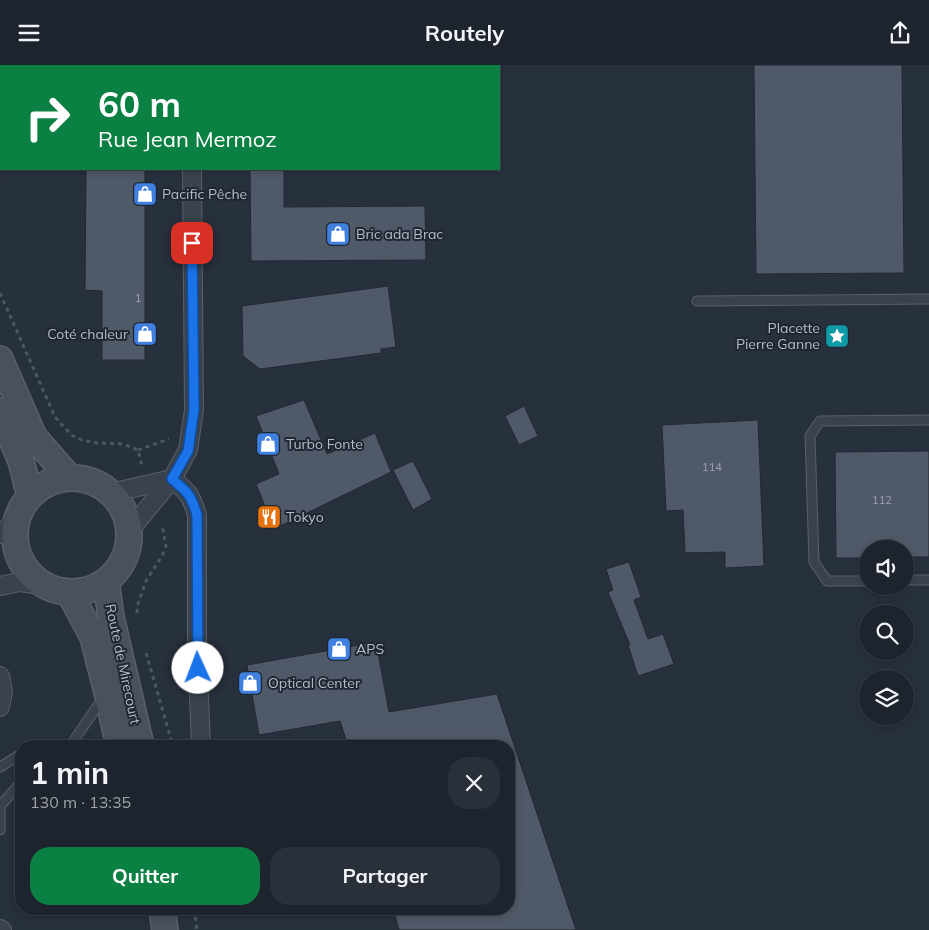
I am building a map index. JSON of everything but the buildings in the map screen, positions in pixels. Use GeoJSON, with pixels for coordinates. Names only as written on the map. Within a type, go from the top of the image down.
{"type":"FeatureCollection","features":[{"type":"Feature","properties":{"kind":"main road"},"geometry":{"type":"LineString","coordinates":[[0,359],[34,437],[69,477]]}},
{"type":"Feature","properties":{"kind":"main road"},"geometry":{"type":"LineString","coordinates":[[0,411],[21,461],[30,496]]}},
{"type":"Feature","properties":{"kind":"main road"},"geometry":{"type":"LineString","coordinates":[[69,477],[84,479],[98,484],[111,493],[127,517],[129,531],[128,546],[124,559],[106,581],[82,592],[56,590],[44,585],[24,568],[18,556],[14,537],[8,526],[30,496],[41,486],[69,477]]}},
{"type":"Feature","properties":{"kind":"main road","name":"Route de Mirecourt"},"geometry":{"type":"LineString","coordinates":[[106,581],[111,617],[140,740]]}},
{"type":"Feature","properties":{"kind":"main road","name":"Route de Mirecourt"},"geometry":{"type":"LineString","coordinates":[[69,592],[93,637],[118,740]]}},
{"type":"Feature","properties":{"kind":"main road"},"geometry":{"type":"LineString","coordinates":[[163,915],[165,930]]}},
{"type":"Feature","properties":{"kind":"street"},"geometry":{"type":"LineString","coordinates":[[129,531],[172,479],[188,451],[194,410],[192,170]]}},
{"type":"Feature","properties":{"kind":"street"},"geometry":{"type":"LineString","coordinates":[[111,493],[172,479]]}},
{"type":"Feature","properties":{"kind":"street"},"geometry":{"type":"LineString","coordinates":[[172,479],[186,490],[192,499],[197,515],[197,648],[200,740]]}},
{"type":"Feature","properties":{"kind":"street"},"geometry":{"type":"LineString","coordinates":[[0,586],[20,582],[44,585]]}},
{"type":"Feature","properties":{"kind":"street"},"geometry":{"type":"LineString","coordinates":[[0,677],[4,691],[0,707]]}},
{"type":"Feature","properties":{"kind":"lane"},"geometry":{"type":"LineString","coordinates":[[697,301],[929,299]]}},
{"type":"Feature","properties":{"kind":"lane"},"geometry":{"type":"LineString","coordinates":[[859,581],[827,581],[814,562],[810,436],[820,421],[929,420]]}},
{"type":"Feature","properties":{"kind":"lane"},"geometry":{"type":"LineString","coordinates":[[914,580],[929,580]]}},
{"type":"Feature","properties":{"kind":"lane"},"geometry":{"type":"LineString","coordinates":[[74,740],[107,692]]}},
{"type":"Feature","properties":{"kind":"lane"},"geometry":{"type":"LineString","coordinates":[[0,767],[15,758]]}},
{"type":"Feature","properties":{"kind":"lane"},"geometry":{"type":"LineString","coordinates":[[0,830],[0,808],[15,791]]}},
{"type":"Feature","properties":{"kind":"path"},"geometry":{"type":"LineString","coordinates":[[138,450],[191,432]]}},
{"type":"Feature","properties":{"kind":"path"},"geometry":{"type":"LineString","coordinates":[[195,915],[197,930]]}},
{"type":"Feature","properties":{"kind":"place","name":"Pacific Pêche"},"geometry":{"type":"Point","coordinates":[145,194]}},
{"type":"Feature","properties":{"kind":"place","name":"Bric ada Brac"},"geometry":{"type":"Point","coordinates":[338,234]}},
{"type":"Feature","properties":{"kind":"place","name":"Coté chaleur"},"geometry":{"type":"Point","coordinates":[145,334]}},
{"type":"Feature","properties":{"kind":"place","name":"Placette Pierre Ganne"},"geometry":{"type":"Point","coordinates":[837,336]}},
{"type":"Feature","properties":{"kind":"place","name":"Turbo Fonte"},"geometry":{"type":"Point","coordinates":[268,444]}},
{"type":"Feature","properties":{"kind":"place","name":"Tokyo"},"geometry":{"type":"Point","coordinates":[269,517]}},
{"type":"Feature","properties":{"kind":"place","name":"APS"},"geometry":{"type":"Point","coordinates":[339,649]}},
{"type":"Feature","properties":{"kind":"place","name":"Optical Center"},"geometry":{"type":"Point","coordinates":[250,683]}},
{"type":"Feature","properties":{"kind":"route"},"geometry":{"type":"LineString","coordinates":[[192,243],[194,410],[188,451],[172,479],[186,490],[192,499],[197,515],[198,668]]}}]}
